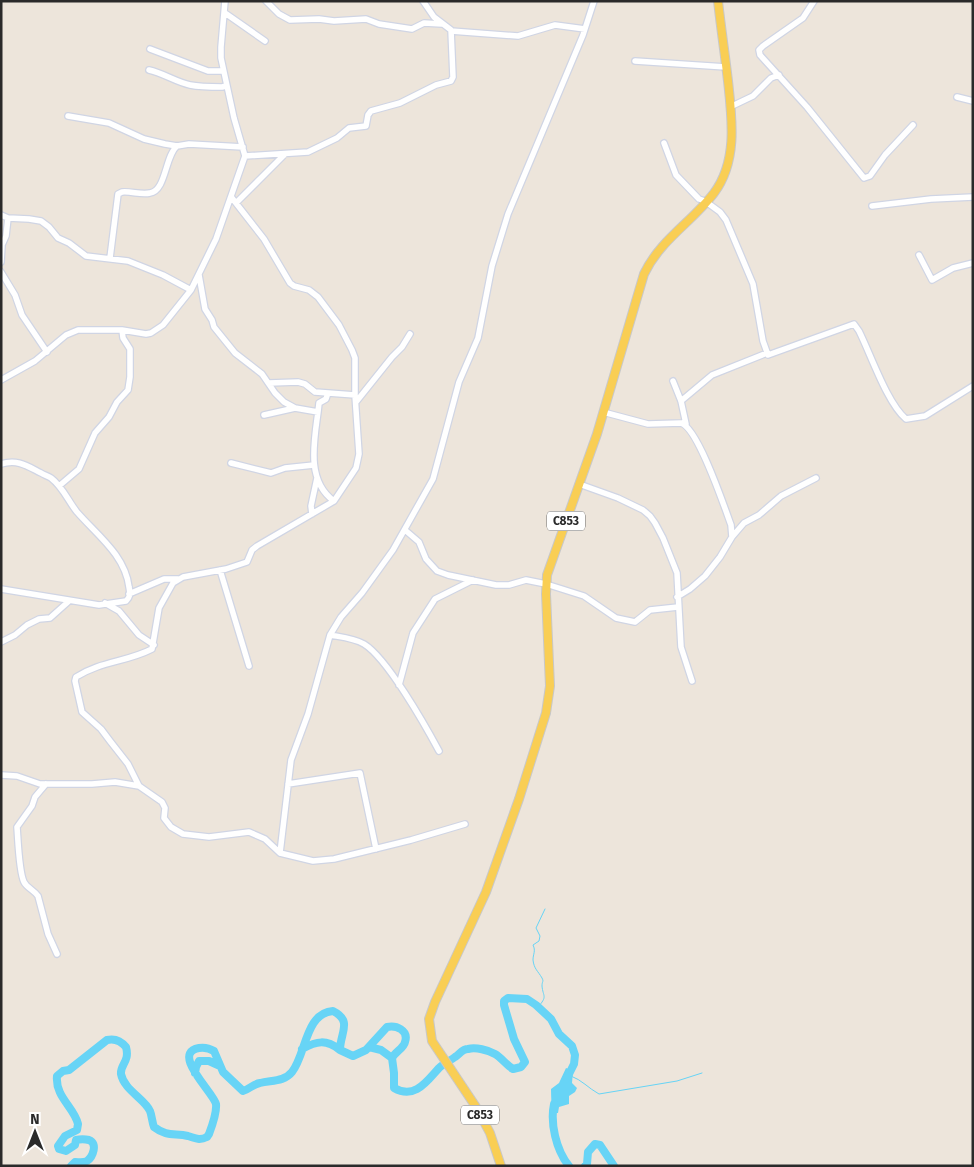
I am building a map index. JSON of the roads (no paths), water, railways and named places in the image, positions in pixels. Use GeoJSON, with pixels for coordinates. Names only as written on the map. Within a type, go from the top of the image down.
{"type":"FeatureCollection","features":[{"type":"Feature","properties":{"kind":"main road","name":"C853"},"geometry":{"type":"LineString","coordinates":[[501,1166],[490,1133],[476,1107],[432,1041],[429,1031],[431,1011],[486,892],[519,799],[546,713],[550,686],[546,584],[550,566],[603,412],[640,286],[649,264],[672,236],[706,202],[714,192],[727,168],[732,124],[718,1]]}},
{"type":"Feature","properties":{"kind":"street"},"geometry":{"type":"LineString","coordinates":[[1,380],[22,370],[66,336],[78,330],[122,330],[146,334],[157,330],[191,290],[216,239],[232,198],[245,156],[223,71],[221,47],[225,1]]}},
{"type":"Feature","properties":{"kind":"street"},"geometry":{"type":"LineString","coordinates":[[266,1],[279,14],[290,20],[319,19],[334,21],[366,19],[379,24],[412,29],[424,23],[442,24]]}},
{"type":"Feature","properties":{"kind":"street"},"geometry":{"type":"LineString","coordinates":[[423,1],[434,17],[451,31],[518,36],[555,25],[585,29]]}},
{"type":"Feature","properties":{"kind":"street"},"geometry":{"type":"LineString","coordinates":[[280,852],[291,760],[308,714],[330,635],[340,617],[375,576],[405,530],[434,479],[459,382],[478,338],[492,266],[508,214],[585,29],[594,1]]}},
{"type":"Feature","properties":{"kind":"street"},"geometry":{"type":"LineString","coordinates":[[814,1],[803,18],[759,50],[760,54],[822,124],[864,178],[869,177],[885,155],[913,126]]}},
{"type":"Feature","properties":{"kind":"street"},"geometry":{"type":"LineString","coordinates":[[225,13],[265,41]]}},
{"type":"Feature","properties":{"kind":"street"},"geometry":{"type":"LineString","coordinates":[[245,156],[301,153],[320,147],[349,128],[366,126],[368,115],[371,112],[400,102],[436,85],[451,81],[453,77],[451,31]]}},
{"type":"Feature","properties":{"kind":"street"},"geometry":{"type":"LineString","coordinates":[[150,50],[208,71],[223,71]]}},
{"type":"Feature","properties":{"kind":"street"},"geometry":{"type":"LineString","coordinates":[[635,61],[726,67]]}},
{"type":"Feature","properties":{"kind":"street"},"geometry":{"type":"LineString","coordinates":[[149,70],[192,86],[226,86]]}},
{"type":"Feature","properties":{"kind":"street"},"geometry":{"type":"LineString","coordinates":[[730,107],[753,96],[770,78],[779,75]]}},
{"type":"Feature","properties":{"kind":"street"},"geometry":{"type":"LineString","coordinates":[[957,97],[973,101]]}},
{"type":"Feature","properties":{"kind":"street"},"geometry":{"type":"LineString","coordinates":[[68,116],[109,124],[144,139],[177,146],[189,144],[243,147]]}},
{"type":"Feature","properties":{"kind":"street"},"geometry":{"type":"LineString","coordinates":[[664,143],[676,174],[699,199],[720,212],[726,220],[753,284],[769,356],[854,324],[883,384],[898,410],[906,419],[925,416],[973,386]]}},
{"type":"Feature","properties":{"kind":"street"},"geometry":{"type":"LineString","coordinates":[[110,258],[118,194],[122,192],[154,192],[159,187],[170,154],[177,146]]}},
{"type":"Feature","properties":{"kind":"street"},"geometry":{"type":"LineString","coordinates":[[236,203],[285,154]]}},
{"type":"Feature","properties":{"kind":"street"},"geometry":{"type":"LineString","coordinates":[[872,206],[930,199],[973,197]]}},
{"type":"Feature","properties":{"kind":"street"},"geometry":{"type":"LineString","coordinates":[[128,594],[164,579],[178,579],[246,562],[252,550],[334,502],[356,468],[358,461],[355,358],[339,325],[314,293],[290,283],[264,239],[232,198]]}},
{"type":"Feature","properties":{"kind":"street"},"geometry":{"type":"LineString","coordinates":[[1,216],[40,221],[49,227],[58,238],[69,243],[86,256],[128,261],[163,275],[191,290]]}},
{"type":"Feature","properties":{"kind":"street"},"geometry":{"type":"LineString","coordinates":[[1,262],[2,245],[6,236],[8,218]]}},
{"type":"Feature","properties":{"kind":"street"},"geometry":{"type":"LineString","coordinates":[[919,255],[932,280],[953,268],[973,263]]}},
{"type":"Feature","properties":{"kind":"street"},"geometry":{"type":"LineString","coordinates":[[1,272],[15,295],[22,315],[47,352]]}},
{"type":"Feature","properties":{"kind":"street"},"geometry":{"type":"LineString","coordinates":[[199,275],[204,306],[214,327],[235,353],[262,374],[280,398],[295,408]]}},
{"type":"Feature","properties":{"kind":"street"},"geometry":{"type":"LineString","coordinates":[[59,486],[79,469],[95,433],[128,390],[130,350],[123,338],[122,330]]}},
{"type":"Feature","properties":{"kind":"street"},"geometry":{"type":"LineString","coordinates":[[355,399],[402,347],[410,334]]}},
{"type":"Feature","properties":{"kind":"street"},"geometry":{"type":"LineString","coordinates":[[681,400],[712,375],[767,353]]}},
{"type":"Feature","properties":{"kind":"street"},"geometry":{"type":"LineString","coordinates":[[673,381],[681,400],[686,424],[700,445],[731,525],[732,537]]}},
{"type":"Feature","properties":{"kind":"street"},"geometry":{"type":"LineString","coordinates":[[269,383],[298,382],[314,392],[355,399]]}},
{"type":"Feature","properties":{"kind":"street"},"geometry":{"type":"LineString","coordinates":[[328,394],[326,399],[319,403],[314,443],[314,465],[317,478],[325,494],[334,502]]}},
{"type":"Feature","properties":{"kind":"street"},"geometry":{"type":"LineString","coordinates":[[264,415],[295,408],[318,412]]}},
{"type":"Feature","properties":{"kind":"street"},"geometry":{"type":"LineString","coordinates":[[603,412],[648,424],[686,424]]}},
{"type":"Feature","properties":{"kind":"street"},"geometry":{"type":"LineString","coordinates":[[1,464],[12,461],[22,463],[51,478],[59,486],[76,510],[107,543],[120,561],[127,573],[128,594],[130,597],[126,600],[99,604],[69,601],[1,589]]}},
{"type":"Feature","properties":{"kind":"street"},"geometry":{"type":"LineString","coordinates":[[230,463],[270,473],[285,468],[314,465]]}},
{"type":"Feature","properties":{"kind":"street"},"geometry":{"type":"LineString","coordinates":[[312,514],[311,506],[317,478]]}},
{"type":"Feature","properties":{"kind":"street"},"geometry":{"type":"LineString","coordinates":[[678,597],[705,576],[744,522],[759,515],[781,496],[816,478]]}},
{"type":"Feature","properties":{"kind":"street"},"geometry":{"type":"LineString","coordinates":[[579,484],[618,498],[643,510],[650,516],[663,538],[677,572],[681,647],[692,681]]}},
{"type":"Feature","properties":{"kind":"street"},"geometry":{"type":"LineString","coordinates":[[405,530],[419,542],[426,559],[437,571],[448,575],[496,585],[526,580],[546,584],[584,596],[616,618],[626,622],[635,622],[650,610],[678,606]]}},
{"type":"Feature","properties":{"kind":"street"},"geometry":{"type":"LineString","coordinates":[[220,570],[249,666]]}},
{"type":"Feature","properties":{"kind":"street"},"geometry":{"type":"LineString","coordinates":[[139,786],[128,764],[101,728],[82,712],[75,680],[76,677],[95,666],[149,650],[154,645],[159,608],[178,579]]}},
{"type":"Feature","properties":{"kind":"street"},"geometry":{"type":"LineString","coordinates":[[399,685],[414,633],[435,599],[473,580]]}},
{"type":"Feature","properties":{"kind":"street"},"geometry":{"type":"LineString","coordinates":[[1,642],[39,619],[50,618],[69,601]]}},
{"type":"Feature","properties":{"kind":"street"},"geometry":{"type":"LineString","coordinates":[[105,603],[119,611],[139,635],[154,645]]}},
{"type":"Feature","properties":{"kind":"street"},"geometry":{"type":"LineString","coordinates":[[330,635],[363,644],[374,652],[399,685],[429,732],[438,751]]}},
{"type":"Feature","properties":{"kind":"street"},"geometry":{"type":"LineString","coordinates":[[288,784],[360,773],[376,849]]}},
{"type":"Feature","properties":{"kind":"street"},"geometry":{"type":"LineString","coordinates":[[1,775],[17,776],[40,784],[114,782],[139,786],[162,802],[165,808],[166,820],[178,832],[209,837],[249,832],[265,839],[280,852],[306,860],[318,861],[376,849],[465,824]]}},
{"type":"Feature","properties":{"kind":"street"},"geometry":{"type":"LineString","coordinates":[[46,784],[35,797],[32,806],[17,827],[21,874],[26,886],[36,892],[38,896],[48,934],[57,954]]}},
{"type":"Feature","properties":{"kind":"water"},"geometry":{"type":"Polygon","coordinates":[[[566,1068],[573,1071],[572,1083],[577,1088],[569,1096],[569,1104],[559,1107],[558,1113],[551,1113],[551,1089],[559,1083],[566,1068]]]}},
{"type":"Feature","properties":{"kind":"waterway"},"geometry":{"type":"LineString","coordinates":[[538,1007],[544,998],[543,980],[535,968],[533,945],[539,941],[540,936],[536,928],[545,909]]}},
{"type":"Feature","properties":{"kind":"waterway"},"geometry":{"type":"LineString","coordinates":[[71,1166],[75,1162],[87,1161],[93,1153],[94,1147],[89,1140],[81,1139],[76,1140],[75,1145],[66,1151],[59,1149],[58,1146],[65,1136],[77,1130],[78,1124],[59,1090],[57,1076],[63,1071],[69,1070],[110,1039],[118,1040],[126,1047],[127,1056],[121,1071],[123,1080],[130,1090],[144,1102],[151,1113],[154,1127],[167,1133],[199,1139],[207,1137],[209,1134],[215,1115],[216,1104],[191,1065],[189,1057],[191,1051],[199,1048],[209,1048],[214,1051],[223,1072],[243,1091],[258,1084],[285,1078],[289,1075],[297,1065],[311,1027],[324,1013],[333,1011],[343,1019],[344,1023],[340,1050],[353,1056],[366,1050],[387,1027],[394,1027],[403,1031],[406,1038],[404,1044],[392,1058],[394,1088],[408,1092],[420,1087],[441,1066],[466,1049],[489,1051],[513,1069],[521,1067],[525,1062],[514,1039],[504,1001],[508,998],[527,999],[551,1019],[559,1034],[572,1046],[575,1055],[574,1064],[567,1078]]}},
{"type":"Feature","properties":{"kind":"waterway"},"geometry":{"type":"LineString","coordinates":[[302,1049],[321,1042],[335,1046],[340,1050]]}},
{"type":"Feature","properties":{"kind":"waterway"},"geometry":{"type":"LineString","coordinates":[[369,1047],[381,1050],[392,1058]]}},
{"type":"Feature","properties":{"kind":"waterway"},"geometry":{"type":"LineString","coordinates":[[195,1073],[199,1061],[209,1061],[220,1066]]}},
{"type":"Feature","properties":{"kind":"waterway"},"geometry":{"type":"LineString","coordinates":[[571,1076],[599,1094],[677,1081],[702,1073]]}},
{"type":"Feature","properties":{"kind":"waterway"},"geometry":{"type":"LineString","coordinates":[[554,1104],[555,1136],[564,1160],[569,1166]]}},
{"type":"Feature","properties":{"kind":"waterway"},"geometry":{"type":"LineString","coordinates":[[585,1166],[587,1164],[588,1152],[595,1144],[600,1145],[614,1166]]}}]}
